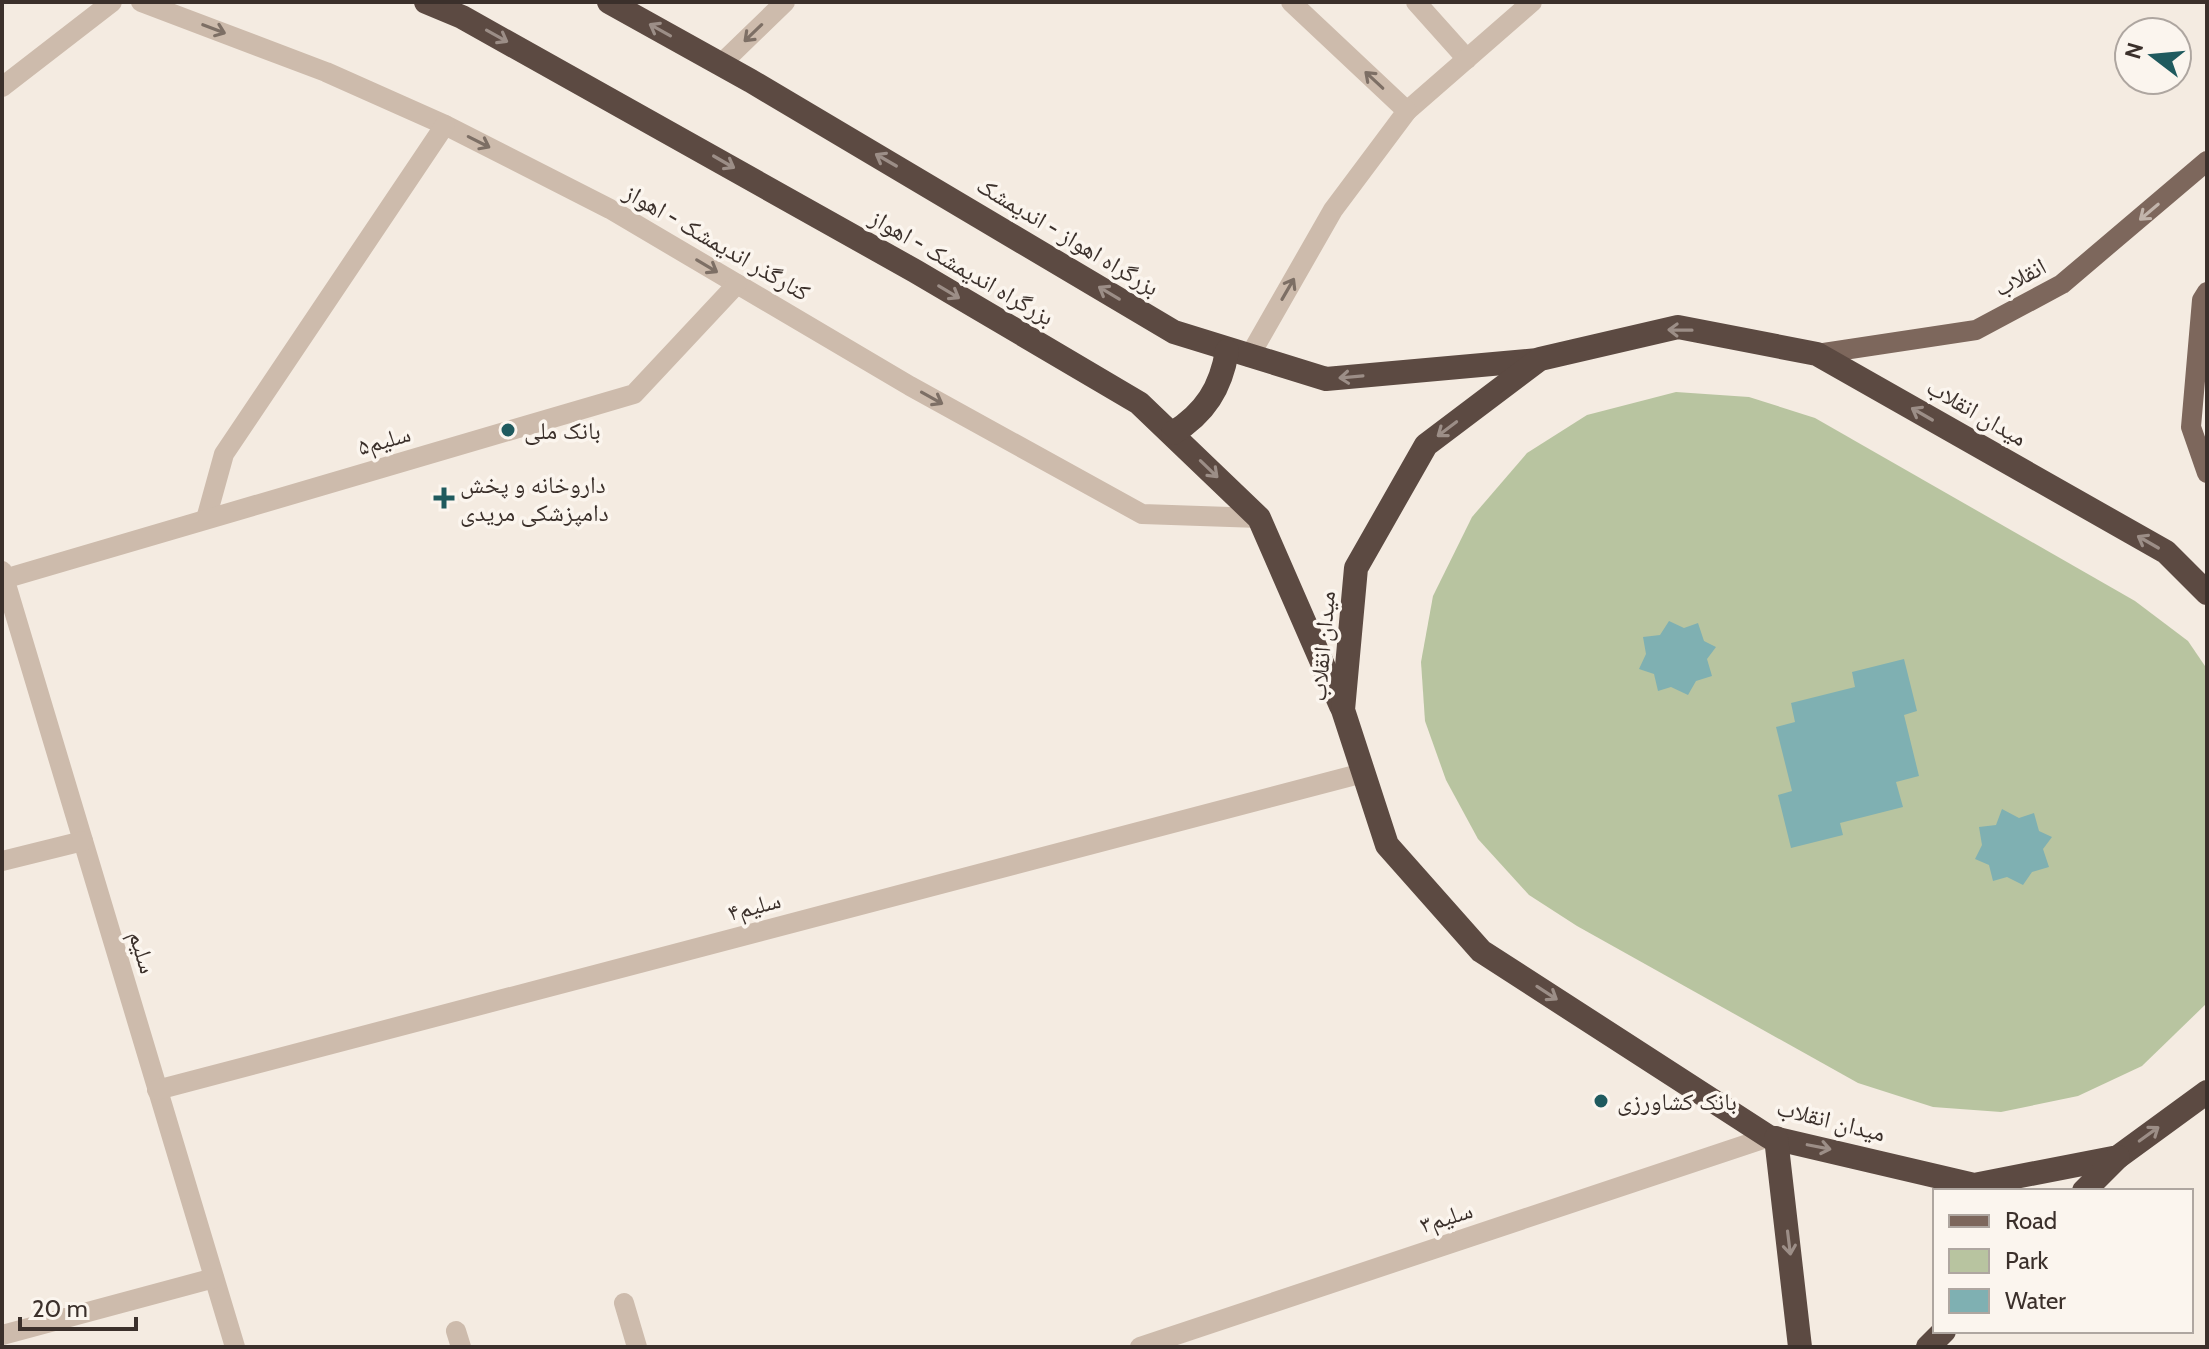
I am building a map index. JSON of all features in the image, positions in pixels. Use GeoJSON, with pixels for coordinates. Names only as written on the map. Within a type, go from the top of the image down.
{"type":"FeatureCollection","features":[{"type":"Feature","properties":{"kind":"highway","name":"بزرگراه اندیمشک - اهواز"},"geometry":{"type":"LineString","coordinates":[[426,2],[462,17],[915,271],[1139,403],[1259,518],[1343,710]]}},
{"type":"Feature","properties":{"kind":"highway","name":"بزرگراه اهواز - اندیمشک"},"geometry":{"type":"LineString","coordinates":[[609,2],[628,8],[1174,332],[1326,379],[1540,359]]}},
{"type":"Feature","properties":{"kind":"highway","name":"میدان انقلاب"},"geometry":{"type":"LineString","coordinates":[[2207,593],[2166,552],[1817,354],[1678,327],[1540,359],[1426,445],[1356,568],[1343,710],[1387,845],[1481,951],[1772,1138],[1974,1185],[2118,1157],[2195,1112],[2207,1092]]}},
{"type":"Feature","properties":{"kind":"highway"},"geometry":{"type":"LineString","coordinates":[[1173,433],[1199,414],[1210,401],[1238,354]]}},
{"type":"Feature","properties":{"kind":"highway"},"geometry":{"type":"LineString","coordinates":[[1772,1138],[1800,1347]]}},
{"type":"Feature","properties":{"kind":"highway"},"geometry":{"type":"LineString","coordinates":[[2086,1189],[2118,1157]]}},
{"type":"Feature","properties":{"kind":"main road","name":"انقلاب"},"geometry":{"type":"LineString","coordinates":[[1817,354],[1976,330],[2062,284],[2207,161]]}},
{"type":"Feature","properties":{"kind":"main road"},"geometry":{"type":"LineString","coordinates":[[2207,292],[2202,300],[2191,427],[2207,473]]}},
{"type":"Feature","properties":{"kind":"street"},"geometry":{"type":"LineString","coordinates":[[2,87],[112,2]]}},
{"type":"Feature","properties":{"kind":"street","name":"کنارگذر اندیمشک - اهواز"},"geometry":{"type":"LineString","coordinates":[[141,2],[326,72],[445,125],[610,209],[910,386],[1142,514],[1259,518]]}},
{"type":"Feature","properties":{"kind":"street"},"geometry":{"type":"LineString","coordinates":[[721,64],[785,2]]}},
{"type":"Feature","properties":{"kind":"street"},"geometry":{"type":"LineString","coordinates":[[1291,2],[1407,111]]}},
{"type":"Feature","properties":{"kind":"street"},"geometry":{"type":"LineString","coordinates":[[1416,2],[1467,59]]}},
{"type":"Feature","properties":{"kind":"street"},"geometry":{"type":"LineString","coordinates":[[1238,354],[1333,210],[1407,111],[1532,2]]}},
{"type":"Feature","properties":{"kind":"street"},"geometry":{"type":"LineString","coordinates":[[206,519],[224,454],[445,125]]}},
{"type":"Feature","properties":{"kind":"street","name":"سلیم۵"},"geometry":{"type":"LineString","coordinates":[[3,575],[634,394],[737,284]]}},
{"type":"Feature","properties":{"kind":"street","name":"سلیم"},"geometry":{"type":"LineString","coordinates":[[3,575],[235,1347]]}},
{"type":"Feature","properties":{"kind":"street","name":"سلیم۴"},"geometry":{"type":"LineString","coordinates":[[157,1090],[1363,773]]}},
{"type":"Feature","properties":{"kind":"street"},"geometry":{"type":"LineString","coordinates":[[2,861],[83,841]]}},
{"type":"Feature","properties":{"kind":"street","name":"سلیم۳"},"geometry":{"type":"LineString","coordinates":[[1140,1347],[1772,1138]]}},
{"type":"Feature","properties":{"kind":"street"},"geometry":{"type":"LineString","coordinates":[[2,1335],[214,1278]]}},
{"type":"Feature","properties":{"kind":"street"},"geometry":{"type":"LineString","coordinates":[[624,1303],[637,1347]]}},
{"type":"Feature","properties":{"kind":"green space"},"geometry":{"type":"Polygon","coordinates":[[[1676,392],[1749,397],[1815,418],[2135,601],[2188,641],[2207,669],[2207,1003],[2142,1066],[2078,1096],[2001,1112],[1933,1107],[1858,1083],[1577,926],[1529,895],[1478,839],[1446,780],[1425,721],[1421,662],[1433,596],[1472,517],[1527,453],[1587,415],[1676,392]]]}},
{"type":"Feature","properties":{"kind":"water"},"geometry":{"type":"Polygon","coordinates":[[[1669,621],[1684,628],[1698,623],[1704,641],[1716,647],[1707,659],[1712,676],[1696,681],[1688,695],[1671,687],[1658,691],[1654,674],[1639,669],[1646,654],[1643,637],[1660,635],[1669,621]]]}},
{"type":"Feature","properties":{"kind":"water"},"geometry":{"type":"Polygon","coordinates":[[[1904,659],[1917,711],[1904,715],[1919,776],[1896,782],[1903,807],[1840,823],[1843,835],[1791,848],[1778,795],[1792,791],[1776,727],[1795,722],[1791,703],[1855,687],[1852,672],[1904,659]]]}},
{"type":"Feature","properties":{"kind":"water"},"geometry":{"type":"Polygon","coordinates":[[[2002,809],[2019,818],[2034,813],[2039,831],[2052,837],[2043,849],[2049,867],[2032,872],[2023,885],[2007,877],[1993,881],[1989,865],[1975,859],[1982,845],[1979,827],[1996,825],[2002,809]]]}},
{"type":"Feature","properties":{"kind":"place","name":"بانک ملی"},"geometry":{"type":"Point","coordinates":[508,430]}},
{"type":"Feature","properties":{"kind":"place","name":"داروخانه و پخش دامپزشکی مریدی"},"geometry":{"type":"Point","coordinates":[444,498]}},
{"type":"Feature","properties":{"kind":"place","name":"بانک کشاورزی"},"geometry":{"type":"Point","coordinates":[1601,1101]}}]}
